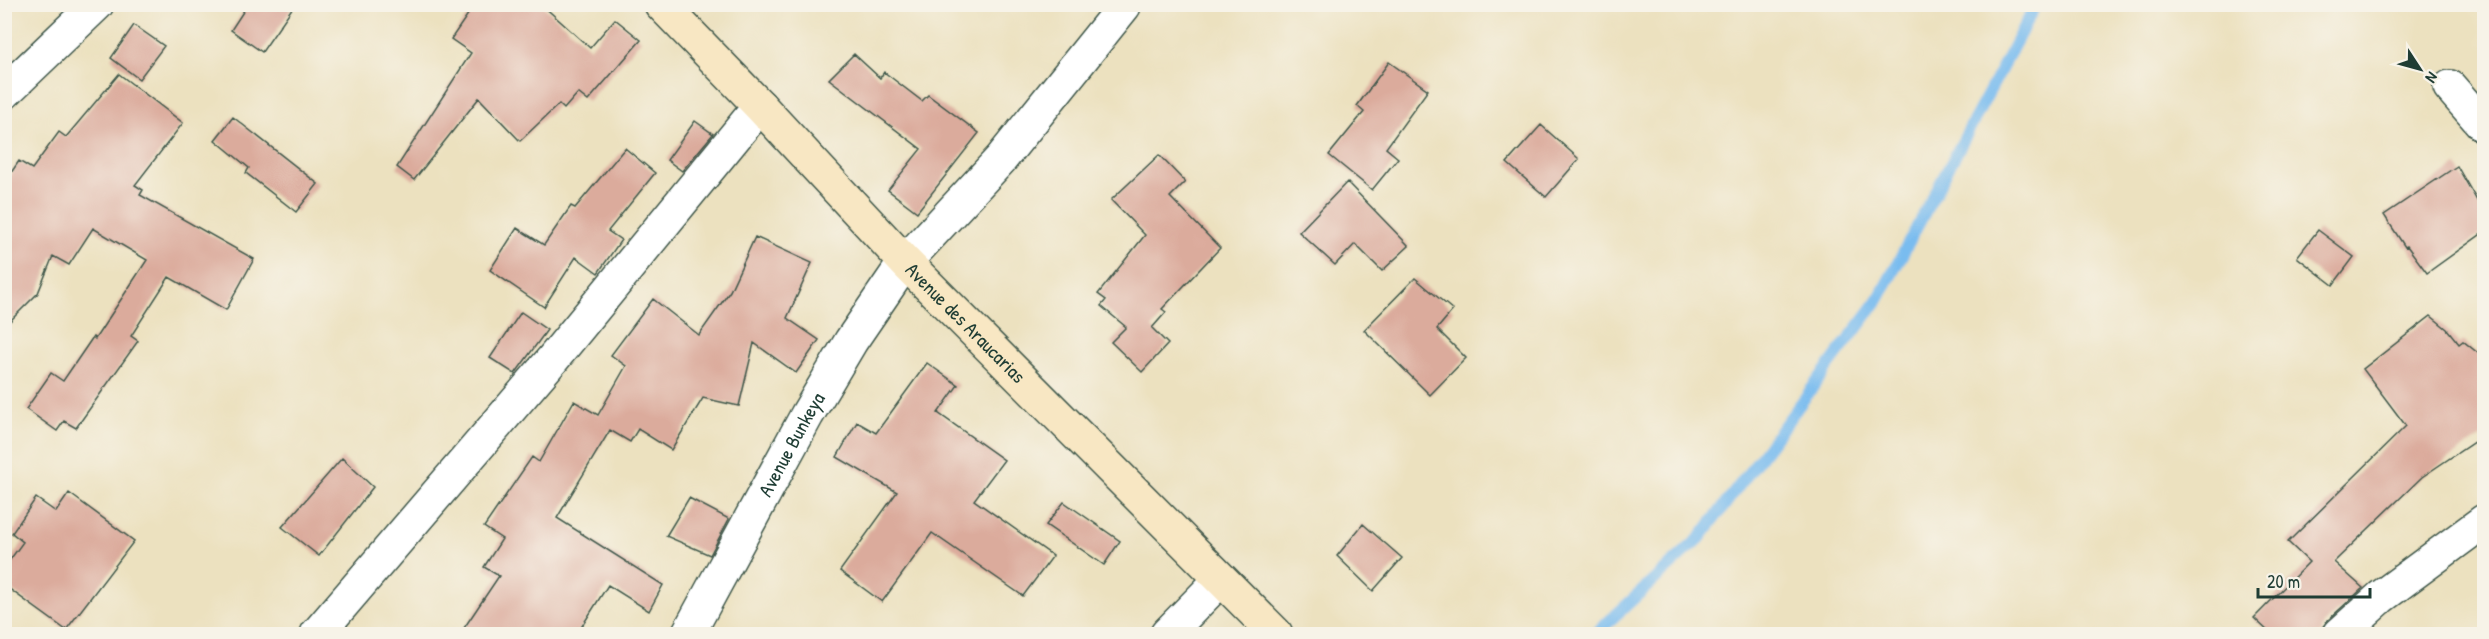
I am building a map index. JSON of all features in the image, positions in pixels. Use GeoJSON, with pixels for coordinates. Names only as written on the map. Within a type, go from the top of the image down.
{"type":"FeatureCollection","features":[{"type":"Feature","properties":{"kind":"street"},"geometry":{"type":"LineString","coordinates":[[4,93],[97,4]]}},
{"type":"Feature","properties":{"kind":"street","name":"Avenue des Araucarias"},"geometry":{"type":"LineString","coordinates":[[661,4],[760,106],[905,262],[1276,634]]}},
{"type":"Feature","properties":{"kind":"street","name":"Avenue Bunkeya"},"geometry":{"type":"LineString","coordinates":[[688,634],[807,415],[851,341],[905,262],[1001,159],[1124,6]]}},
{"type":"Feature","properties":{"kind":"street"},"geometry":{"type":"LineString","coordinates":[[2450,87],[2484,126]]}},
{"type":"Feature","properties":{"kind":"street"},"geometry":{"type":"LineString","coordinates":[[317,634],[545,369],[760,106]]}},
{"type":"Feature","properties":{"kind":"street"},"geometry":{"type":"LineString","coordinates":[[2340,634],[2381,597],[2484,521]]}},
{"type":"Feature","properties":{"kind":"street"},"geometry":{"type":"LineString","coordinates":[[1167,634],[1220,580]]}},
{"type":"Feature","properties":{"kind":"building"},"geometry":{"type":"Polygon","coordinates":[[[248,4],[295,4],[262,52],[231,30],[248,4]]]}},
{"type":"Feature","properties":{"kind":"building"},"geometry":{"type":"Polygon","coordinates":[[[475,4],[541,4],[590,48],[615,19],[641,40],[588,101],[578,93],[564,109],[559,104],[520,141],[479,98],[414,180],[397,167],[471,53],[451,39],[475,4]]]}},
{"type":"Feature","properties":{"kind":"building"},"geometry":{"type":"Polygon","coordinates":[[[134,25],[164,46],[139,79],[111,58],[134,25]]]}},
{"type":"Feature","properties":{"kind":"building"},"geometry":{"type":"Polygon","coordinates":[[[854,54],[880,78],[884,72],[922,101],[928,95],[979,133],[917,212],[888,190],[921,149],[829,79],[854,54]]]}},
{"type":"Feature","properties":{"kind":"building"},"geometry":{"type":"Polygon","coordinates":[[[1389,62],[1428,90],[1386,148],[1398,158],[1372,190],[1329,155],[1364,112],[1357,106],[1389,62]]]}},
{"type":"Feature","properties":{"kind":"building"},"geometry":{"type":"Polygon","coordinates":[[[119,74],[183,123],[135,185],[143,190],[140,195],[254,259],[226,310],[169,277],[131,336],[138,341],[76,428],[64,421],[57,431],[26,409],[51,373],[63,381],[93,337],[95,339],[147,260],[93,228],[69,265],[53,256],[38,293],[4,327],[4,183],[19,161],[32,169],[59,132],[66,137],[119,74]]]}},
{"type":"Feature","properties":{"kind":"building"},"geometry":{"type":"Polygon","coordinates":[[[233,117],[318,184],[296,212],[246,173],[249,168],[215,140],[233,117]]]}},
{"type":"Feature","properties":{"kind":"building"},"geometry":{"type":"Polygon","coordinates":[[[695,121],[713,134],[682,171],[667,160],[695,121]]]}},
{"type":"Feature","properties":{"kind":"building"},"geometry":{"type":"Polygon","coordinates":[[[1541,125],[1579,159],[1546,197],[1507,163],[1541,125]]]}},
{"type":"Feature","properties":{"kind":"building"},"geometry":{"type":"Polygon","coordinates":[[[625,148],[655,173],[608,231],[621,240],[598,273],[576,257],[544,307],[490,270],[517,228],[544,245],[571,206],[575,208],[625,148]]]}},
{"type":"Feature","properties":{"kind":"building"},"geometry":{"type":"Polygon","coordinates":[[[1159,155],[1185,182],[1170,197],[1220,248],[1162,309],[1166,312],[1152,328],[1168,344],[1142,372],[1111,342],[1126,327],[1101,306],[1106,300],[1098,294],[1145,235],[1111,200],[1159,155]]]}},
{"type":"Feature","properties":{"kind":"building"},"geometry":{"type":"Polygon","coordinates":[[[2457,166],[2484,213],[2484,232],[2427,273],[2407,246],[2405,247],[2384,215],[2457,166]]]}},
{"type":"Feature","properties":{"kind":"building"},"geometry":{"type":"Polygon","coordinates":[[[1347,182],[1409,246],[1382,271],[1355,244],[1335,265],[1299,232],[1347,182]]]}},
{"type":"Feature","properties":{"kind":"building"},"geometry":{"type":"Polygon","coordinates":[[[2318,230],[2354,257],[2333,285],[2297,257],[2318,230]]]}},
{"type":"Feature","properties":{"kind":"building"},"geometry":{"type":"Polygon","coordinates":[[[755,237],[812,263],[787,318],[819,340],[796,373],[754,343],[739,406],[703,398],[671,450],[638,429],[630,442],[610,430],[557,518],[663,585],[649,611],[608,585],[577,634],[460,634],[499,576],[484,567],[502,539],[484,527],[532,457],[539,462],[574,401],[598,415],[626,366],[611,355],[653,299],[699,335],[730,291],[755,237]]]}},
{"type":"Feature","properties":{"kind":"building"},"geometry":{"type":"Polygon","coordinates":[[[1415,278],[1453,310],[1437,329],[1466,358],[1430,395],[1364,330],[1415,278]]]}},
{"type":"Feature","properties":{"kind":"building"},"geometry":{"type":"Polygon","coordinates":[[[521,312],[547,330],[515,374],[490,358],[521,312]]]}},
{"type":"Feature","properties":{"kind":"building"},"geometry":{"type":"Polygon","coordinates":[[[2431,316],[2447,329],[2459,344],[2463,341],[2484,358],[2484,435],[2422,477],[2334,562],[2363,588],[2327,621],[2322,628],[2322,634],[2271,634],[2254,618],[2309,562],[2288,542],[2406,426],[2363,369],[2431,316]]]}},
{"type":"Feature","properties":{"kind":"building"},"geometry":{"type":"Polygon","coordinates":[[[927,363],[958,385],[938,413],[1004,460],[974,500],[1053,556],[1023,596],[932,533],[882,602],[840,571],[897,492],[837,457],[857,422],[876,433],[927,363]]]}},
{"type":"Feature","properties":{"kind":"building"},"geometry":{"type":"Polygon","coordinates":[[[342,458],[373,487],[319,556],[282,527],[342,458]]]}},
{"type":"Feature","properties":{"kind":"building"},"geometry":{"type":"Polygon","coordinates":[[[69,493],[134,541],[66,630],[4,585],[4,568],[23,542],[12,533],[36,498],[56,512],[69,493]]]}},
{"type":"Feature","properties":{"kind":"building"},"geometry":{"type":"Polygon","coordinates":[[[689,498],[729,519],[710,555],[666,536],[689,498]]]}},
{"type":"Feature","properties":{"kind":"building"},"geometry":{"type":"Polygon","coordinates":[[[1064,502],[1120,541],[1104,565],[1046,525],[1064,502]]]}},
{"type":"Feature","properties":{"kind":"building"},"geometry":{"type":"Polygon","coordinates":[[[1363,524],[1402,558],[1373,591],[1337,556],[1363,524]]]}},
{"type":"Feature","properties":{"kind":"waterway"},"geometry":{"type":"LineString","coordinates":[[1595,634],[1700,538],[1878,300],[2036,4]]}}]}
